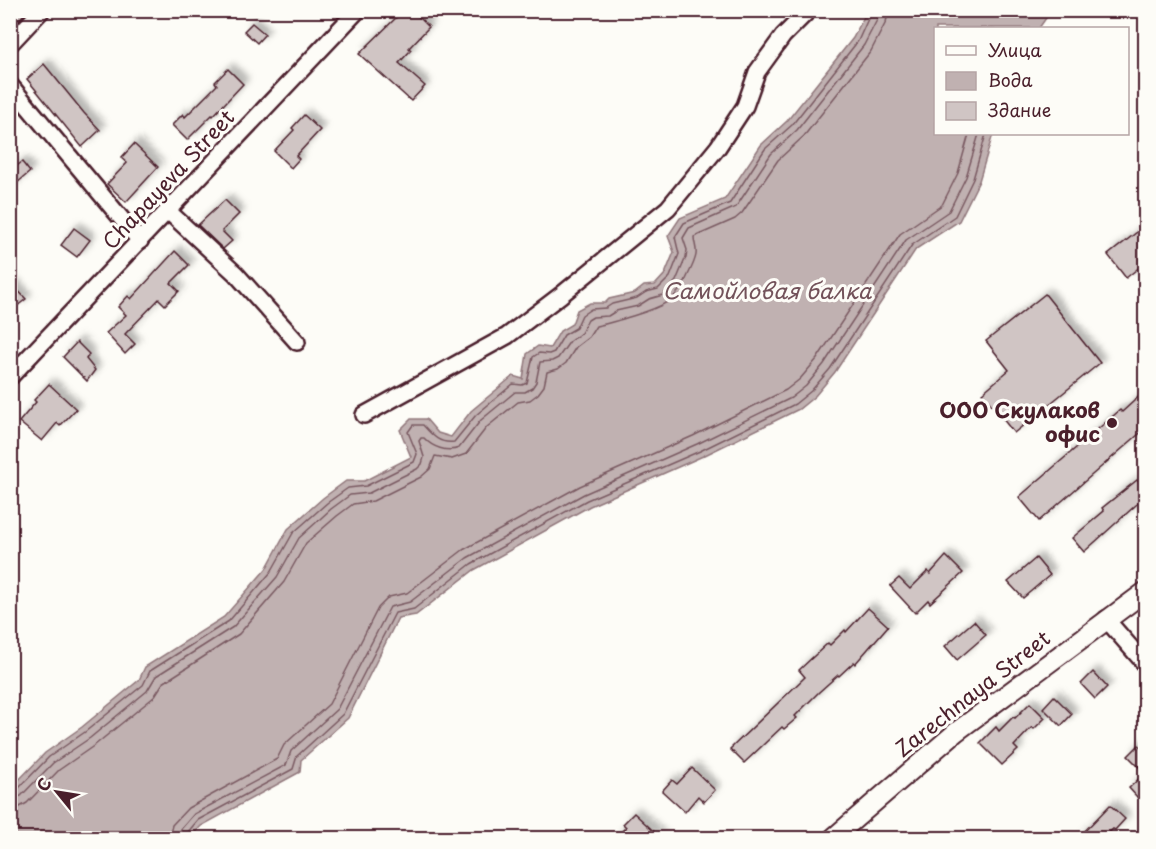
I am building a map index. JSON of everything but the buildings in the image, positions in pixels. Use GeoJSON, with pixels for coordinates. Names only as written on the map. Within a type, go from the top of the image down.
{"type":"FeatureCollection","features":[{"type":"Feature","properties":{"kind":"main road","name":"Zarechnaya Street"},"geometry":{"type":"LineString","coordinates":[[833,838],[956,732],[1146,591]]}},
{"type":"Feature","properties":{"kind":"street"},"geometry":{"type":"LineString","coordinates":[[10,44],[42,10]]}},
{"type":"Feature","properties":{"kind":"street","name":"Chapayeva Street"},"geometry":{"type":"LineString","coordinates":[[10,377],[358,10]]}},
{"type":"Feature","properties":{"kind":"street"},"geometry":{"type":"LineString","coordinates":[[364,415],[507,336],[668,208],[718,147],[745,106],[757,72],[783,36],[809,10]]}},
{"type":"Feature","properties":{"kind":"street"},"geometry":{"type":"LineString","coordinates":[[10,85],[140,241]]}},
{"type":"Feature","properties":{"kind":"street"},"geometry":{"type":"LineString","coordinates":[[168,211],[236,274],[297,342]]}},
{"type":"Feature","properties":{"kind":"street"},"geometry":{"type":"LineString","coordinates":[[1106,619],[1146,665]]}},
{"type":"Feature","properties":{"kind":"water","name":"Самойловая балка"},"geometry":{"type":"Polygon","coordinates":[[[867,11],[1051,11],[1040,27],[934,27],[934,135],[993,135],[979,181],[959,221],[916,249],[835,372],[815,396],[799,409],[703,456],[590,506],[474,570],[416,615],[398,618],[348,718],[301,760],[300,772],[201,826],[190,838],[11,838],[11,788],[45,753],[82,727],[139,680],[145,667],[224,617],[266,569],[288,529],[323,498],[346,481],[364,481],[411,457],[400,430],[411,419],[426,419],[438,433],[451,437],[471,411],[513,376],[523,379],[527,354],[538,346],[550,348],[560,331],[572,324],[577,310],[590,303],[605,303],[609,299],[635,293],[644,286],[655,285],[665,274],[674,252],[668,236],[680,218],[725,199],[761,145],[787,121],[853,38],[867,11]]]}},
{"type":"Feature","properties":{"kind":"place","name":"ООО Скулаков офис"},"geometry":{"type":"Point","coordinates":[1112,423]}}]}
